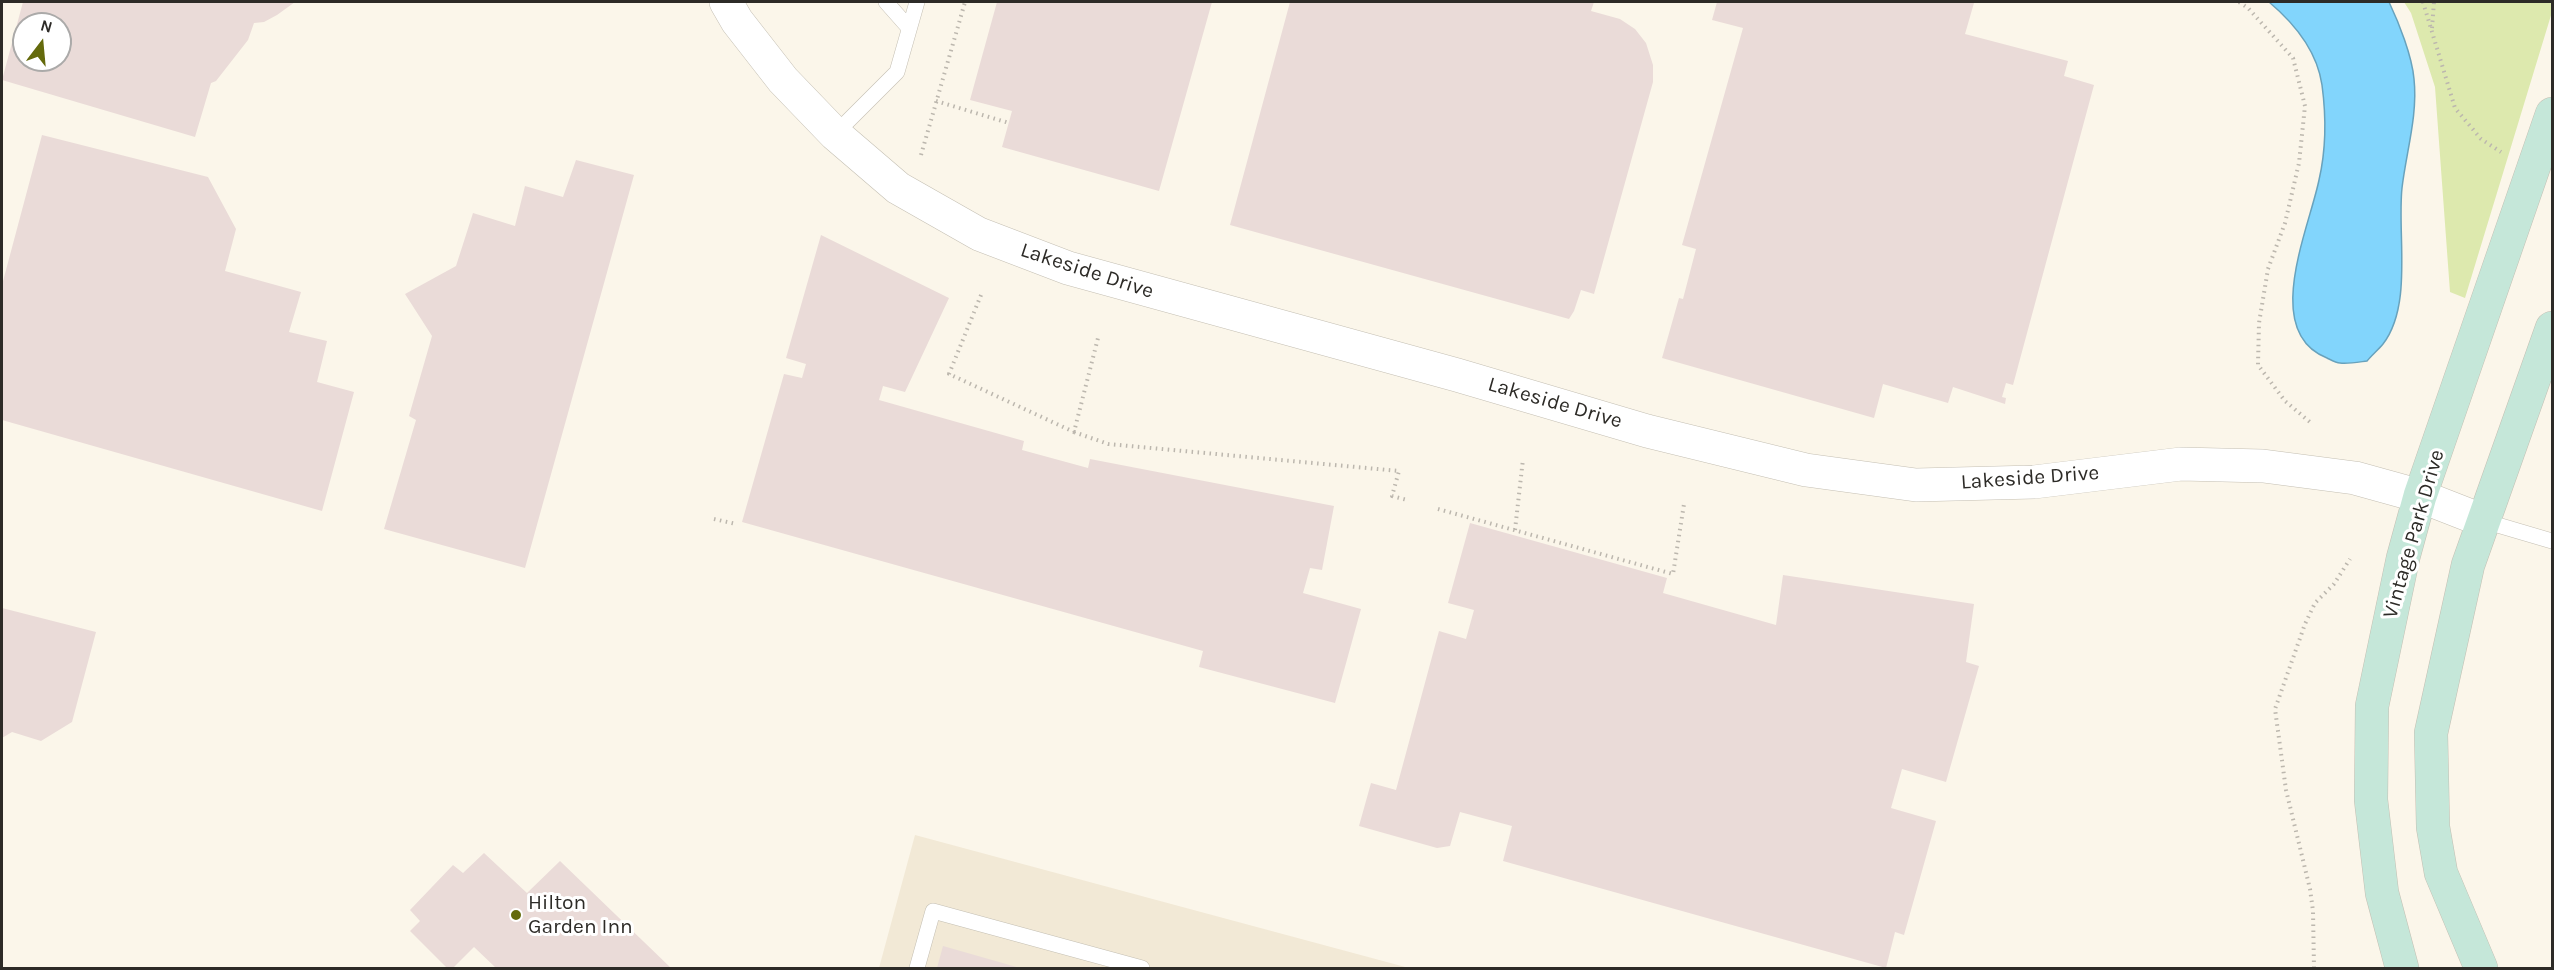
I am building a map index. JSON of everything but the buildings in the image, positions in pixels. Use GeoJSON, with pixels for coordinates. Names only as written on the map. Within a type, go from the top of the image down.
{"type":"FeatureCollection","features":[{"type":"Feature","properties":{"kind":"main road","name":"Vintage Park Drive"},"geometry":{"type":"LineString","coordinates":[[2402,969],[2382,893],[2371,800],[2373,706],[2398,579],[2420,496],[2553,114]]}},
{"type":"Feature","properties":{"kind":"main road"},"geometry":{"type":"LineString","coordinates":[[2481,969],[2441,873],[2433,827],[2431,733],[2468,565],[2553,328]]}},
{"type":"Feature","properties":{"kind":"street","name":"Lakeside Drive"},"geometry":{"type":"LineString","coordinates":[[726,2],[737,21],[783,80],[835,134],[898,188],[979,234],[1068,268],[1457,375],[1647,431],[1806,470],[1916,485],[2034,482],[2181,464],[2263,466],[2355,478],[2420,496],[2484,521]]}},
{"type":"Feature","properties":{"kind":"lane"},"geometry":{"type":"LineString","coordinates":[[885,2],[909,28]]}},
{"type":"Feature","properties":{"kind":"lane"},"geometry":{"type":"LineString","coordinates":[[835,134],[897,72],[917,2]]}},
{"type":"Feature","properties":{"kind":"lane"},"geometry":{"type":"LineString","coordinates":[[2484,521],[2553,541]]}},
{"type":"Feature","properties":{"kind":"lane"},"geometry":{"type":"LineString","coordinates":[[917,969],[933,911],[1142,969]]}},
{"type":"Feature","properties":{"kind":"path"},"geometry":{"type":"LineString","coordinates":[[921,155],[965,2]]}},
{"type":"Feature","properties":{"kind":"path"},"geometry":{"type":"LineString","coordinates":[[2239,2],[2248,8],[2294,58],[2305,106],[2299,164],[2285,223],[2268,269],[2259,323],[2258,365],[2285,401],[2311,423]]}},
{"type":"Feature","properties":{"kind":"path"},"geometry":{"type":"LineString","coordinates":[[2423,2],[2455,108],[2481,139],[2501,152]]}},
{"type":"Feature","properties":{"kind":"path"},"geometry":{"type":"LineString","coordinates":[[2432,32],[2434,2]]}},
{"type":"Feature","properties":{"kind":"path"},"geometry":{"type":"LineString","coordinates":[[936,101],[1009,123]]}},
{"type":"Feature","properties":{"kind":"path"},"geometry":{"type":"LineString","coordinates":[[981,295],[949,374],[1074,432],[1108,444],[1399,471],[1392,496],[1407,500]]}},
{"type":"Feature","properties":{"kind":"path"},"geometry":{"type":"LineString","coordinates":[[1074,432],[1098,338]]}},
{"type":"Feature","properties":{"kind":"path"},"geometry":{"type":"LineString","coordinates":[[1515,530],[1523,459]]}},
{"type":"Feature","properties":{"kind":"path"},"geometry":{"type":"LineString","coordinates":[[1438,509],[1672,574],[1684,504]]}},
{"type":"Feature","properties":{"kind":"path"},"geometry":{"type":"LineString","coordinates":[[714,519],[736,524]]}},
{"type":"Feature","properties":{"kind":"path"},"geometry":{"type":"LineString","coordinates":[[2314,969],[2310,889],[2286,790],[2275,709],[2305,624],[2315,603],[2334,584],[2350,559]]}},
{"type":"Feature","properties":{"kind":"shaded area"},"geometry":{"type":"Polygon","coordinates":[[[915,835],[1409,968],[879,968],[915,835]]]}},
{"type":"Feature","properties":{"kind":"green space"},"geometry":{"type":"Polygon","coordinates":[[[2404,2],[2552,2],[2552,12],[2465,298],[2450,292],[2435,87],[2411,13],[2404,2]]]}},
{"type":"Feature","properties":{"kind":"water"},"geometry":{"type":"Polygon","coordinates":[[[2269,2],[2389,2],[2411,60],[2415,93],[2402,188],[2401,290],[2392,328],[2383,344],[2367,361],[2343,363],[2327,358],[2307,345],[2296,326],[2293,303],[2294,278],[2323,157],[2325,120],[2323,96],[2319,73],[2310,49],[2287,19],[2269,2]]]}},
{"type":"Feature","properties":{"kind":"place","name":"Hilton Garden Inn"},"geometry":{"type":"Point","coordinates":[516,915]}}]}
